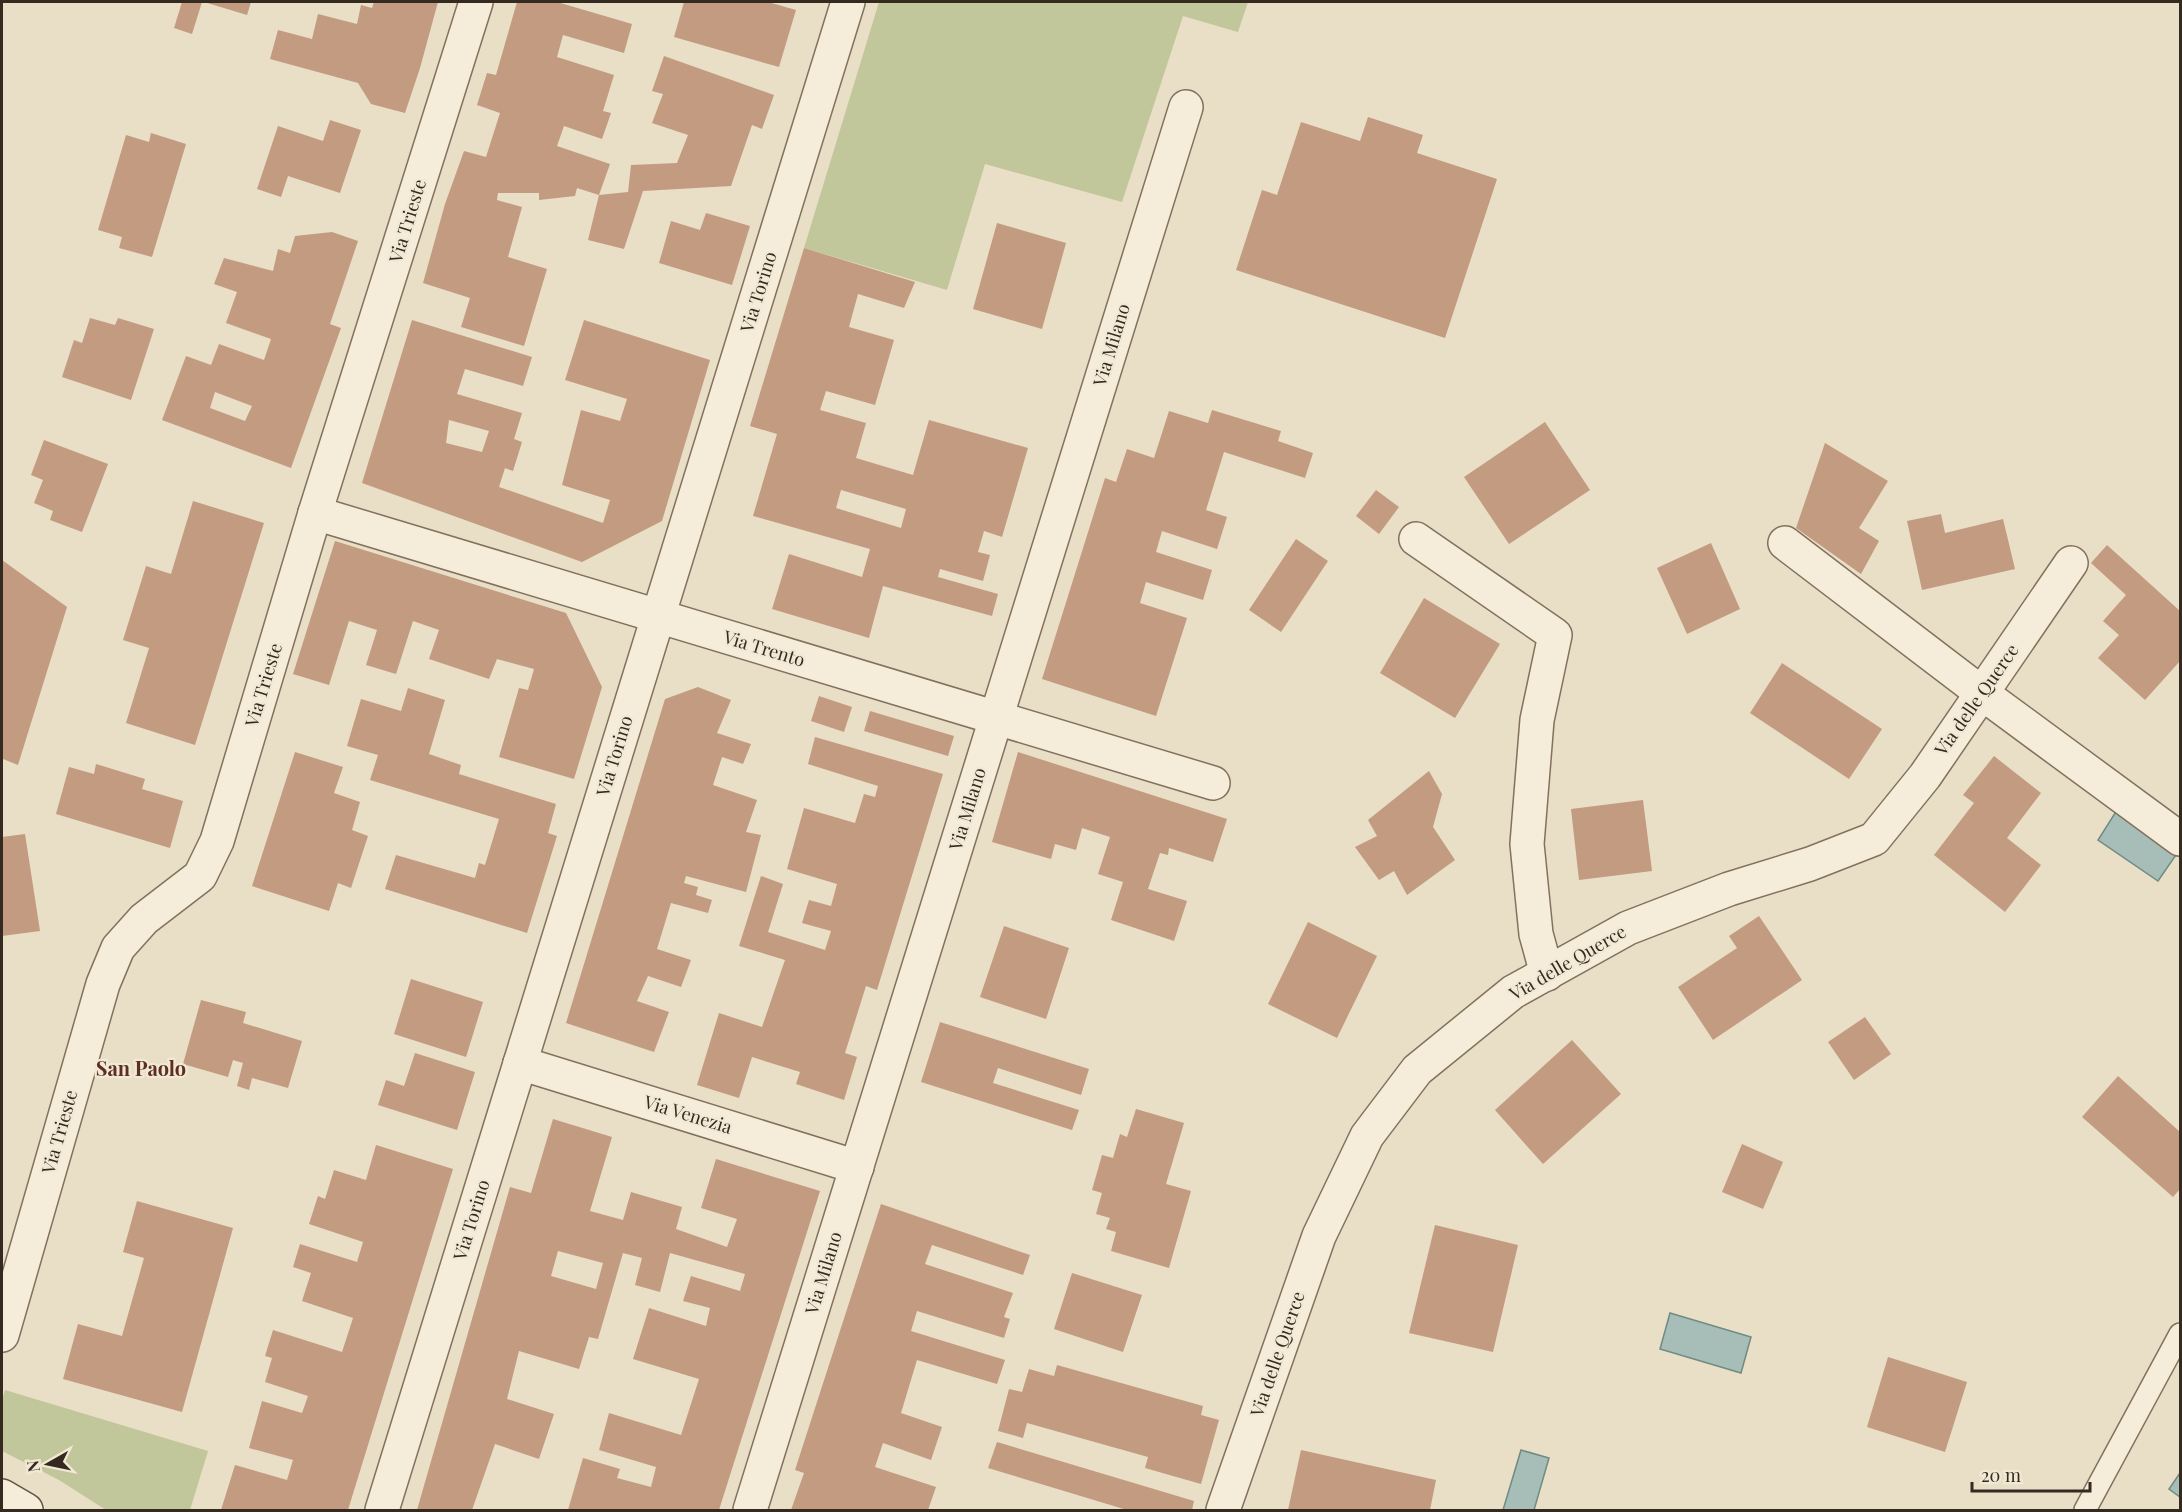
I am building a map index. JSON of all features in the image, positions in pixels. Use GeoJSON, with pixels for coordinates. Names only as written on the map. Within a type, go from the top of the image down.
{"type":"FeatureCollection","features":[{"type":"Feature","properties":{"kind":"street","name":"Via Trieste"},"geometry":{"type":"LineString","coordinates":[[2,1335],[102,984],[118,948],[144,919],[200,876],[217,842],[315,513],[476,2]]}},
{"type":"Feature","properties":{"kind":"street","name":"Via Torino"},"geometry":{"type":"LineString","coordinates":[[382,1510],[848,2]]}},
{"type":"Feature","properties":{"kind":"street","name":"Via Milano"},"geometry":{"type":"LineString","coordinates":[[750,1510],[1186,107]]}},
{"type":"Feature","properties":{"kind":"street","name":"Via Trento"},"geometry":{"type":"LineString","coordinates":[[315,513],[1213,783]]}},
{"type":"Feature","properties":{"kind":"street"},"geometry":{"type":"LineString","coordinates":[[1416,539],[1555,635],[1537,720],[1527,844],[1536,934],[1547,974]]}},
{"type":"Feature","properties":{"kind":"street"},"geometry":{"type":"LineString","coordinates":[[1785,543],[1983,694],[2181,839]]}},
{"type":"Feature","properties":{"kind":"street","name":"Via delle Querce"},"geometry":{"type":"LineString","coordinates":[[1224,1510],[1319,1236],[1367,1136],[1417,1070],[1514,992],[1628,928],[1729,889],[1809,864],[1874,839],[1925,776],[2071,563]]}},
{"type":"Feature","properties":{"kind":"street","name":"Via Venezia"},"geometry":{"type":"LineString","coordinates":[[520,1063],[857,1167]]}},
{"type":"Feature","properties":{"kind":"street"},"geometry":{"type":"LineString","coordinates":[[2,1496],[26,1510]]}},
{"type":"Feature","properties":{"kind":"lane"},"geometry":{"type":"LineString","coordinates":[[2085,1510],[2181,1334]]}},
{"type":"Feature","properties":{"kind":"green space"},"geometry":{"type":"Polygon","coordinates":[[[879,2],[1248,2],[1238,32],[1183,16],[1122,202],[985,164],[947,290],[804,248],[879,2]]]}},
{"type":"Feature","properties":{"kind":"green space"},"geometry":{"type":"Polygon","coordinates":[[[5,1390],[208,1451],[190,1510],[106,1510],[59,1480],[2,1451],[2,1401],[5,1390]]]}},
{"type":"Feature","properties":{"kind":"water"},"geometry":{"type":"Polygon","coordinates":[[[2117,810],[2178,852],[2158,881],[2098,840],[2117,810]]]}},
{"type":"Feature","properties":{"kind":"water"},"geometry":{"type":"Polygon","coordinates":[[[1670,1313],[1751,1337],[1741,1373],[1660,1349],[1670,1313]]]}},
{"type":"Feature","properties":{"kind":"water"},"geometry":{"type":"Polygon","coordinates":[[[1521,1450],[1549,1458],[1534,1510],[1503,1510],[1521,1450]]]}},
{"type":"Feature","properties":{"kind":"water"},"geometry":{"type":"Polygon","coordinates":[[[2180,1473],[2180,1497],[2169,1489],[2180,1473]]]}},
{"type":"Feature","properties":{"kind":"building"},"geometry":{"type":"Polygon","coordinates":[[[182,2],[202,2],[192,34],[174,28],[182,2]]]}},
{"type":"Feature","properties":{"kind":"building"},"geometry":{"type":"Polygon","coordinates":[[[204,2],[251,2],[247,15],[204,2]]]}},
{"type":"Feature","properties":{"kind":"building"},"geometry":{"type":"Polygon","coordinates":[[[374,2],[438,2],[405,113],[371,104],[358,83],[270,59],[278,30],[312,39],[318,14],[357,24],[361,5],[372,8],[374,2]]]}},
{"type":"Feature","properties":{"kind":"building"},"geometry":{"type":"Polygon","coordinates":[[[517,2],[557,2],[632,24],[624,53],[563,35],[557,57],[614,75],[603,111],[611,113],[602,139],[564,126],[557,146],[610,164],[599,195],[577,188],[575,196],[539,200],[539,193],[498,193],[497,200],[522,207],[508,257],[547,269],[524,346],[461,327],[470,298],[423,283],[445,204],[464,151],[486,157],[500,113],[477,105],[487,73],[496,75],[517,2]]]}},
{"type":"Feature","properties":{"kind":"building"},"geometry":{"type":"Polygon","coordinates":[[[684,2],[768,2],[796,10],[779,67],[674,37],[684,2]]]}},
{"type":"Feature","properties":{"kind":"building"},"geometry":{"type":"Polygon","coordinates":[[[664,56],[774,95],[762,129],[752,125],[731,186],[643,191],[624,249],[588,240],[599,195],[628,192],[631,165],[677,163],[688,135],[652,123],[663,94],[652,91],[664,56]]]}},
{"type":"Feature","properties":{"kind":"building"},"geometry":{"type":"Polygon","coordinates":[[[1368,117],[1423,135],[1417,153],[1497,179],[1445,338],[1236,270],[1262,190],[1277,195],[1301,122],[1360,141],[1368,117]]]}},
{"type":"Feature","properties":{"kind":"building"},"geometry":{"type":"Polygon","coordinates":[[[330,120],[361,130],[340,193],[288,176],[281,197],[257,189],[278,126],[323,141],[330,120]]]}},
{"type":"Feature","properties":{"kind":"building"},"geometry":{"type":"Polygon","coordinates":[[[151,133],[186,144],[152,257],[119,248],[122,237],[98,230],[126,135],[149,142],[151,133]]]}},
{"type":"Feature","properties":{"kind":"building"},"geometry":{"type":"Polygon","coordinates":[[[706,213],[750,226],[732,285],[659,263],[671,221],[700,230],[706,213]]]}},
{"type":"Feature","properties":{"kind":"building"},"geometry":{"type":"Polygon","coordinates":[[[997,223],[1066,243],[1042,329],[973,309],[997,223]]]}},
{"type":"Feature","properties":{"kind":"building"},"geometry":{"type":"Polygon","coordinates":[[[332,232],[358,241],[330,324],[341,328],[291,468],[162,420],[186,356],[211,365],[219,344],[264,360],[271,339],[226,323],[237,292],[214,284],[224,258],[273,271],[278,249],[290,253],[295,236],[332,232]],[[215,392],[210,408],[245,421],[252,406],[215,392]]]}},
{"type":"Feature","properties":{"kind":"building"},"geometry":{"type":"Polygon","coordinates":[[[804,248],[915,282],[904,308],[858,294],[849,327],[894,340],[875,405],[826,391],[820,410],[866,423],[856,458],[913,475],[929,420],[1028,448],[1002,537],[984,531],[978,552],[990,555],[983,581],[940,569],[938,577],[998,594],[992,616],[883,586],[869,638],[772,609],[789,554],[862,577],[870,549],[753,516],[777,434],[750,426],[804,248]],[[841,490],[836,508],[901,528],[906,509],[841,490]]]}},
{"type":"Feature","properties":{"kind":"building"},"geometry":{"type":"Polygon","coordinates":[[[90,318],[115,325],[118,318],[154,329],[131,400],[62,377],[74,340],[82,343],[90,318]]]}},
{"type":"Feature","properties":{"kind":"building"},"geometry":{"type":"Polygon","coordinates":[[[412,320],[532,357],[523,386],[465,369],[457,394],[522,413],[514,439],[522,442],[513,471],[505,468],[499,487],[603,523],[610,500],[562,485],[581,410],[620,421],[627,399],[565,380],[584,320],[710,360],[662,521],[582,562],[362,483],[412,320]],[[449,420],[446,443],[482,452],[489,431],[449,420]]]}},
{"type":"Feature","properties":{"kind":"building"},"geometry":{"type":"Polygon","coordinates":[[[1212,410],[1281,431],[1278,441],[1313,453],[1305,478],[1224,452],[1206,510],[1227,517],[1217,549],[1162,531],[1156,552],[1212,570],[1203,600],[1146,582],[1140,603],[1187,618],[1156,716],[1042,679],[1105,478],[1116,482],[1127,449],[1154,458],[1169,411],[1208,423],[1212,410]]]}},
{"type":"Feature","properties":{"kind":"building"},"geometry":{"type":"Polygon","coordinates":[[[1545,422],[1590,490],[1509,544],[1464,477],[1545,422]]]}},
{"type":"Feature","properties":{"kind":"building"},"geometry":{"type":"Polygon","coordinates":[[[44,440],[108,464],[82,532],[50,520],[53,511],[34,503],[43,480],[31,475],[44,440]]]}},
{"type":"Feature","properties":{"kind":"building"},"geometry":{"type":"Polygon","coordinates":[[[1825,443],[1888,481],[1859,528],[1879,541],[1861,574],[1796,528],[1825,443]]]}},
{"type":"Feature","properties":{"kind":"building"},"geometry":{"type":"Polygon","coordinates":[[[1376,490],[1399,507],[1379,534],[1356,516],[1376,490]]]}},
{"type":"Feature","properties":{"kind":"building"},"geometry":{"type":"Polygon","coordinates":[[[193,501],[264,523],[195,745],[126,723],[149,648],[123,640],[146,566],[171,574],[193,501]]]}},
{"type":"Feature","properties":{"kind":"building"},"geometry":{"type":"Polygon","coordinates":[[[1941,514],[1945,533],[2003,519],[2015,569],[1922,590],[1907,521],[1941,514]]]}},
{"type":"Feature","properties":{"kind":"building"},"geometry":{"type":"Polygon","coordinates":[[[1296,539],[1328,561],[1281,632],[1249,610],[1296,539]]]}},
{"type":"Feature","properties":{"kind":"building"},"geometry":{"type":"Polygon","coordinates":[[[335,541],[566,613],[602,687],[574,779],[499,757],[519,688],[528,690],[534,669],[497,659],[489,679],[429,659],[439,630],[413,621],[396,674],[366,665],[377,630],[349,621],[329,685],[293,674],[335,541]]]}},
{"type":"Feature","properties":{"kind":"building"},"geometry":{"type":"Polygon","coordinates":[[[1711,543],[1740,609],[1687,634],[1657,568],[1711,543]]]}},
{"type":"Feature","properties":{"kind":"building"},"geometry":{"type":"Polygon","coordinates":[[[2107,545],[2180,611],[2180,661],[2145,700],[2098,658],[2119,635],[2103,621],[2126,595],[2091,563],[2107,545]]]}},
{"type":"Feature","properties":{"kind":"building"},"geometry":{"type":"Polygon","coordinates":[[[2,560],[67,607],[18,765],[3,759],[2,754],[2,560]]]}},
{"type":"Feature","properties":{"kind":"building"},"geometry":{"type":"Polygon","coordinates":[[[1424,598],[1500,644],[1455,718],[1380,673],[1424,598]]]}},
{"type":"Feature","properties":{"kind":"building"},"geometry":{"type":"Polygon","coordinates":[[[1782,663],[1882,729],[1849,779],[1750,713],[1782,663]]]}},
{"type":"Feature","properties":{"kind":"building"},"geometry":{"type":"Polygon","coordinates":[[[698,687],[731,700],[717,733],[751,744],[743,764],[722,757],[713,785],[757,800],[746,832],[761,835],[746,892],[686,876],[684,883],[698,887],[696,895],[712,900],[708,913],[671,903],[657,949],[691,960],[681,987],[648,976],[637,1001],[669,1012],[654,1052],[566,1023],[665,699],[698,687]]]}},
{"type":"Feature","properties":{"kind":"building"},"geometry":{"type":"Polygon","coordinates":[[[408,688],[445,700],[429,754],[461,765],[459,774],[556,804],[548,833],[557,836],[527,933],[385,889],[396,855],[475,878],[479,863],[485,865],[499,819],[370,780],[378,755],[347,746],[361,699],[401,711],[408,688]]]}},
{"type":"Feature","properties":{"kind":"building"},"geometry":{"type":"Polygon","coordinates":[[[819,696],[852,707],[844,732],[811,721],[819,696]]]}},
{"type":"Feature","properties":{"kind":"building"},"geometry":{"type":"Polygon","coordinates":[[[870,711],[954,736],[948,756],[864,731],[870,711]]]}},
{"type":"Feature","properties":{"kind":"building"},"geometry":{"type":"Polygon","coordinates":[[[815,737],[943,774],[877,990],[866,986],[845,1053],[857,1057],[844,1100],[796,1084],[800,1072],[752,1057],[739,1098],[697,1085],[719,1013],[762,1027],[785,960],[739,946],[761,876],[783,884],[768,932],[825,950],[831,931],[802,923],[809,900],[831,906],[837,884],[787,869],[804,808],[855,823],[864,794],[875,797],[878,786],[808,764],[815,737]]]}},
{"type":"Feature","properties":{"kind":"building"},"geometry":{"type":"Polygon","coordinates":[[[295,752],[343,767],[334,793],[360,802],[352,830],[368,836],[351,888],[338,883],[329,911],[252,886],[295,752]]]}},
{"type":"Feature","properties":{"kind":"building"},"geometry":{"type":"Polygon","coordinates":[[[1018,752],[1227,819],[1213,862],[1169,848],[1168,855],[1160,853],[1148,889],[1187,901],[1174,941],[1111,920],[1123,882],[1098,874],[1110,837],[1082,828],[1076,850],[1055,844],[1051,859],[992,842],[1018,752]]]}},
{"type":"Feature","properties":{"kind":"building"},"geometry":{"type":"Polygon","coordinates":[[[1994,756],[2041,793],[2007,838],[2041,865],[2005,912],[1934,855],[1974,803],[1963,795],[1994,756]]]}},
{"type":"Feature","properties":{"kind":"building"},"geometry":{"type":"Polygon","coordinates":[[[96,764],[145,779],[142,789],[183,801],[170,848],[56,814],[69,767],[94,774],[96,764]]]}},
{"type":"Feature","properties":{"kind":"building"},"geometry":{"type":"Polygon","coordinates":[[[1429,771],[1442,794],[1433,827],[1455,860],[1407,895],[1394,871],[1379,880],[1355,847],[1377,836],[1368,820],[1429,771]]]}},
{"type":"Feature","properties":{"kind":"building"},"geometry":{"type":"Polygon","coordinates":[[[1643,800],[1652,871],[1579,880],[1571,809],[1643,800]]]}},
{"type":"Feature","properties":{"kind":"building"},"geometry":{"type":"Polygon","coordinates":[[[25,834],[40,931],[2,936],[2,837],[25,834]]]}},
{"type":"Feature","properties":{"kind":"building"},"geometry":{"type":"Polygon","coordinates":[[[1759,916],[1802,980],[1713,1040],[1678,987],[1737,948],[1729,936],[1759,916]]]}},
{"type":"Feature","properties":{"kind":"building"},"geometry":{"type":"Polygon","coordinates":[[[1308,922],[1377,956],[1337,1038],[1268,1004],[1308,922]]]}},
{"type":"Feature","properties":{"kind":"building"},"geometry":{"type":"Polygon","coordinates":[[[1004,926],[1069,948],[1046,1019],[980,997],[1004,926]]]}},
{"type":"Feature","properties":{"kind":"building"},"geometry":{"type":"Polygon","coordinates":[[[411,979],[483,1002],[466,1057],[394,1034],[411,979]]]}},
{"type":"Feature","properties":{"kind":"building"},"geometry":{"type":"Polygon","coordinates":[[[201,1000],[246,1012],[243,1023],[302,1041],[288,1088],[252,1078],[249,1090],[237,1086],[243,1063],[233,1060],[228,1077],[183,1064],[201,1000]]]}},
{"type":"Feature","properties":{"kind":"building"},"geometry":{"type":"Polygon","coordinates":[[[1865,1017],[1891,1054],[1854,1080],[1828,1042],[1865,1017]]]}},
{"type":"Feature","properties":{"kind":"building"},"geometry":{"type":"Polygon","coordinates":[[[940,1022],[1089,1069],[1081,1095],[998,1068],[993,1083],[1079,1110],[1072,1130],[921,1082],[940,1022]]]}},
{"type":"Feature","properties":{"kind":"building"},"geometry":{"type":"Polygon","coordinates":[[[1572,1040],[1621,1094],[1543,1164],[1495,1110],[1572,1040]]]}},
{"type":"Feature","properties":{"kind":"building"},"geometry":{"type":"Polygon","coordinates":[[[415,1053],[475,1072],[457,1130],[378,1105],[386,1080],[404,1086],[415,1053]]]}},
{"type":"Feature","properties":{"kind":"building"},"geometry":{"type":"Polygon","coordinates":[[[2118,1076],[2180,1132],[2180,1189],[2173,1197],[2082,1117],[2118,1076]]]}},
{"type":"Feature","properties":{"kind":"building"},"geometry":{"type":"Polygon","coordinates":[[[1136,1109],[1184,1123],[1166,1184],[1191,1191],[1169,1268],[1111,1251],[1116,1232],[1106,1229],[1110,1218],[1096,1214],[1102,1193],[1092,1190],[1102,1155],[1113,1158],[1120,1134],[1127,1137],[1136,1109]]]}},
{"type":"Feature","properties":{"kind":"building"},"geometry":{"type":"Polygon","coordinates":[[[553,1119],[612,1137],[590,1211],[623,1220],[631,1192],[682,1207],[676,1229],[727,1247],[737,1219],[701,1208],[716,1159],[820,1191],[719,1510],[568,1510],[583,1458],[620,1469],[617,1478],[651,1487],[656,1467],[599,1450],[609,1413],[681,1435],[699,1379],[633,1359],[649,1308],[706,1326],[710,1308],[683,1301],[691,1276],[740,1291],[745,1274],[670,1253],[660,1292],[635,1285],[642,1258],[623,1253],[598,1339],[589,1337],[579,1369],[519,1351],[507,1399],[554,1414],[539,1459],[495,1444],[472,1510],[417,1510],[510,1187],[531,1193],[553,1119]],[[558,1251],[551,1276],[596,1289],[603,1263],[558,1251]]]}},
{"type":"Feature","properties":{"kind":"building"},"geometry":{"type":"Polygon","coordinates":[[[1742,1144],[1783,1162],[1763,1209],[1722,1192],[1742,1144]]]}},
{"type":"Feature","properties":{"kind":"building"},"geometry":{"type":"Polygon","coordinates":[[[376,1145],[453,1169],[348,1510],[221,1510],[235,1465],[287,1480],[293,1460],[249,1448],[262,1401],[302,1413],[308,1396],[265,1382],[272,1358],[265,1356],[273,1330],[342,1352],[353,1318],[302,1301],[311,1273],[293,1267],[300,1244],[357,1262],[363,1242],[309,1224],[318,1196],[325,1199],[334,1170],[366,1180],[376,1145]]]}},
{"type":"Feature","properties":{"kind":"building"},"geometry":{"type":"Polygon","coordinates":[[[137,1201],[233,1228],[182,1412],[63,1379],[78,1324],[122,1336],[144,1258],[123,1252],[137,1201]]]}},
{"type":"Feature","properties":{"kind":"building"},"geometry":{"type":"Polygon","coordinates":[[[881,1204],[1030,1255],[1023,1275],[932,1245],[925,1264],[1013,1293],[1004,1317],[1010,1319],[1004,1338],[917,1311],[911,1331],[1005,1360],[997,1384],[917,1360],[901,1413],[942,1427],[931,1460],[883,1443],[875,1467],[936,1487],[928,1510],[791,1510],[804,1473],[795,1470],[881,1204]]]}},
{"type":"Feature","properties":{"kind":"building"},"geometry":{"type":"Polygon","coordinates":[[[1435,1225],[1518,1245],[1493,1352],[1409,1333],[1435,1225]]]}},
{"type":"Feature","properties":{"kind":"building"},"geometry":{"type":"Polygon","coordinates":[[[1072,1273],[1142,1295],[1123,1352],[1054,1329],[1072,1273]]]}},
{"type":"Feature","properties":{"kind":"building"},"geometry":{"type":"Polygon","coordinates":[[[1888,1357],[1967,1382],[1945,1452],[1867,1427],[1888,1357]]]}},
{"type":"Feature","properties":{"kind":"building"},"geometry":{"type":"Polygon","coordinates":[[[1057,1365],[1203,1406],[1201,1415],[1219,1420],[1201,1484],[1145,1468],[1148,1457],[1027,1423],[1023,1438],[998,1431],[1009,1389],[1022,1392],[1029,1369],[1054,1376],[1057,1365]]]}},
{"type":"Feature","properties":{"kind":"building"},"geometry":{"type":"Polygon","coordinates":[[[997,1442],[1194,1501],[1192,1510],[1127,1510],[988,1468],[997,1442]]]}},
{"type":"Feature","properties":{"kind":"building"},"geometry":{"type":"Polygon","coordinates":[[[1301,1450],[1436,1480],[1430,1510],[1288,1510],[1301,1450]]]}},
{"type":"Feature","properties":{"kind":"district","name":"San Paolo"},"geometry":{"type":"Point","coordinates":[141,1069]}}]}
